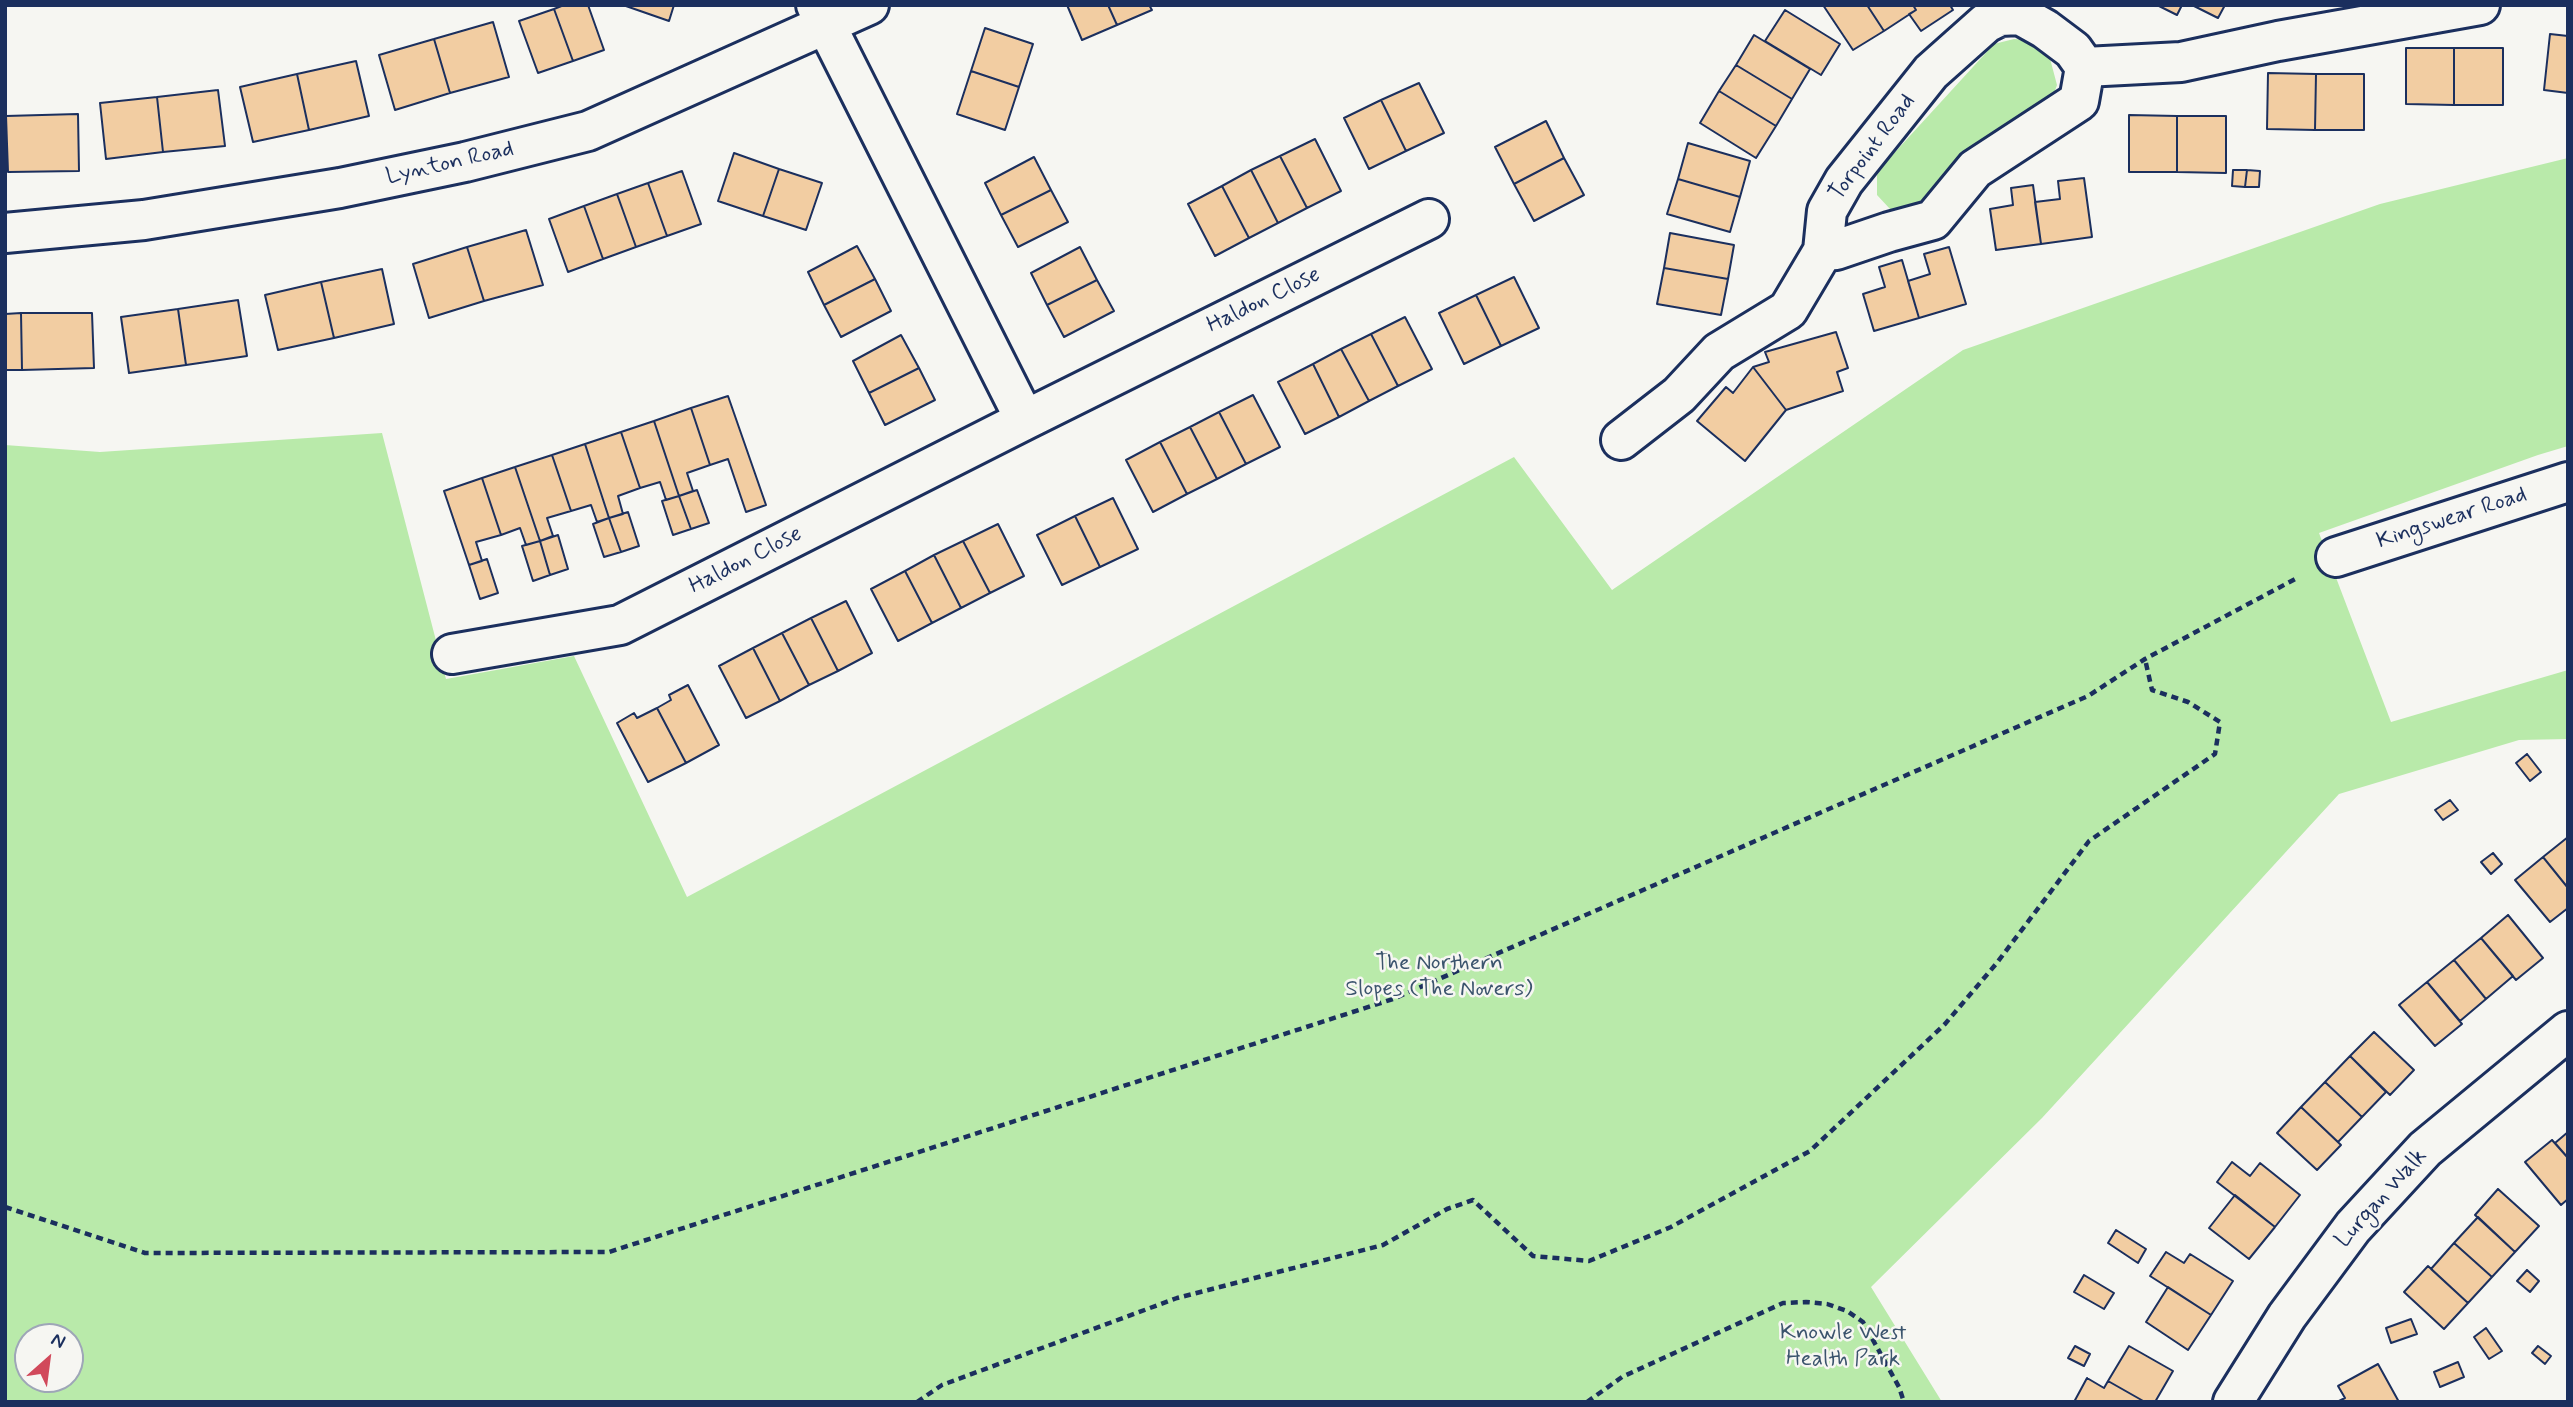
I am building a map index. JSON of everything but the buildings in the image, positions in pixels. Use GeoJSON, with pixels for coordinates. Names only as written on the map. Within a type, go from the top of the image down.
{"type":"FeatureCollection","features":[{"type":"Feature","properties":{"kind":"street","name":"Lynton Road"},"geometry":{"type":"LineString","coordinates":[[5,233],[145,220],[340,188],[465,162],[588,131],[821,15],[869,5]]}},
{"type":"Feature","properties":{"kind":"street"},"geometry":{"type":"LineString","coordinates":[[1621,440],[1679,395],[1719,352],[1788,310],[1823,251],[1836,250],[1933,220],[1975,169],[2079,101],[2085,67],[2181,62],[2278,41],[2480,5]]}},
{"type":"Feature","properties":{"kind":"street"},"geometry":{"type":"LineString","coordinates":[[821,15],[1024,420]]}},
{"type":"Feature","properties":{"kind":"street","name":"Torpoint Road"},"geometry":{"type":"LineString","coordinates":[[1823,251],[1827,211],[1844,181],[1931,72],[1986,23],[2000,16],[2020,15],[2073,50],[2085,67]]}},
{"type":"Feature","properties":{"kind":"street","name":"Haldon Close"},"geometry":{"type":"LineString","coordinates":[[452,654],[620,625],[1429,219]]}},
{"type":"Feature","properties":{"kind":"street","name":"Kingswear Road"},"geometry":{"type":"LineString","coordinates":[[2336,557],[2568,482]]}},
{"type":"Feature","properties":{"kind":"street","name":"Lurgan Walk"},"geometry":{"type":"LineString","coordinates":[[2234,1402],[2287,1316],[2353,1227],[2425,1149],[2568,1031]]}},
{"type":"Feature","properties":{"kind":"path"},"geometry":{"type":"LineString","coordinates":[[5,1207],[145,1253],[609,1252],[1393,999],[2088,696],[2145,659],[2336,557]]}},
{"type":"Feature","properties":{"kind":"path"},"geometry":{"type":"LineString","coordinates":[[917,1402],[942,1385],[1177,1298],[1383,1245],[1447,1209],[1473,1200],[1532,1256],[1589,1261],[1671,1227],[1810,1151],[1945,1024],[1997,964],[2090,841],[2215,754],[2220,722],[2188,702],[2152,690],[2145,659]]}},
{"type":"Feature","properties":{"kind":"path"},"geometry":{"type":"LineString","coordinates":[[1587,1402],[1622,1377],[1783,1303],[1806,1302],[1827,1304],[1847,1311],[1863,1322],[1899,1387],[1904,1402]]}},
{"type":"Feature","properties":{"kind":"green space"},"geometry":{"type":"Polygon","coordinates":[[[2014,39],[2031,40],[2048,51],[2057,85],[2051,102],[1922,205],[1901,212],[1890,209],[1877,195],[1877,175],[1886,162],[1994,44],[2014,39]]]}},
{"type":"Feature","properties":{"kind":"green space","name":"The Northern Slopes (The Novers)"},"geometry":{"type":"Polygon","coordinates":[[[2568,158],[2568,446],[2319,533],[2391,722],[2568,670],[2568,739],[2519,740],[2339,794],[2042,1118],[1871,1287],[1942,1402],[5,1402],[5,445],[100,452],[382,433],[446,679],[574,656],[687,897],[1514,457],[1612,590],[1963,350],[2380,204],[2568,158]]]}},
{"type":"Feature","properties":{"kind":"park label","name":"Knowle West Health Park"},"geometry":{"type":"Point","coordinates":[1843,1347]}}]}
